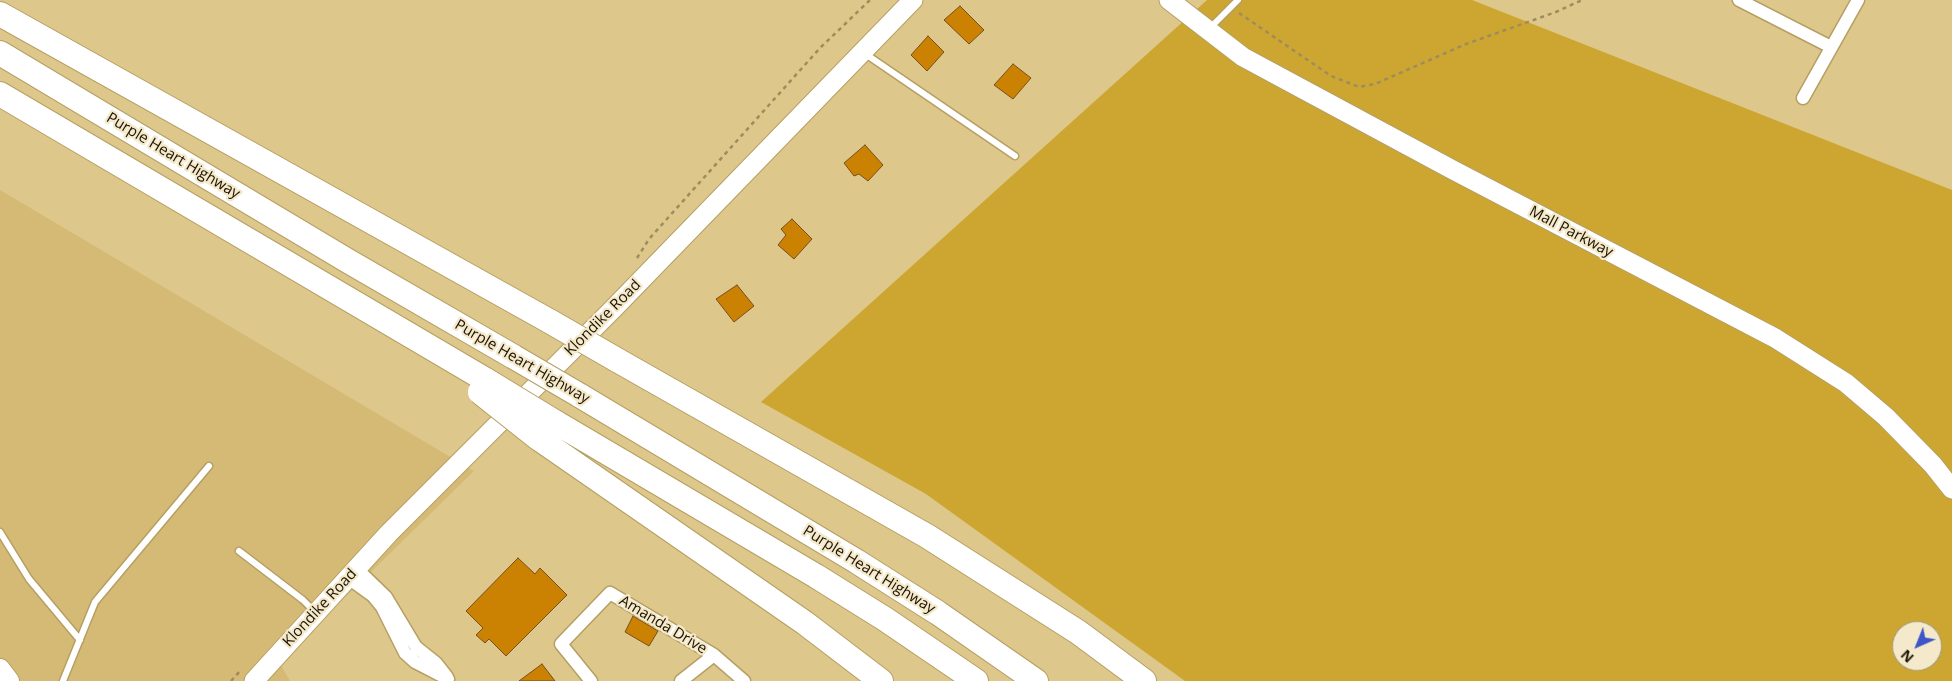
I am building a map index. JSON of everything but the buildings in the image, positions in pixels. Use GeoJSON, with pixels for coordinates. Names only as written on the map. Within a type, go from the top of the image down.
{"type":"FeatureCollection","features":[{"type":"Feature","properties":{"kind":"highway"},"geometry":{"type":"LineString","coordinates":[[0,14],[551,322],[927,536],[1078,632],[1144,681]]}},
{"type":"Feature","properties":{"kind":"highway","name":"Purple Heart Highway"},"geometry":{"type":"LineString","coordinates":[[0,53],[348,261],[579,395],[856,560],[1036,681]]}},
{"type":"Feature","properties":{"kind":"highway"},"geometry":{"type":"LineString","coordinates":[[0,94],[440,354],[546,430],[881,681]]}},
{"type":"Feature","properties":{"kind":"highway"},"geometry":{"type":"LineString","coordinates":[[546,430],[816,576],[885,619],[976,681]]}},
{"type":"Feature","properties":{"kind":"main road"},"geometry":{"type":"LineString","coordinates":[[0,669],[9,681]]}},
{"type":"Feature","properties":{"kind":"street","name":"Klondike Road"},"geometry":{"type":"LineString","coordinates":[[254,681],[389,533],[613,309],[913,0]]}},
{"type":"Feature","properties":{"kind":"street","name":"Mall Parkway"},"geometry":{"type":"LineString","coordinates":[[1169,0],[1243,57],[1345,113],[1775,338],[1846,383],[1879,412],[1933,465],[1952,489]]}},
{"type":"Feature","properties":{"kind":"street"},"geometry":{"type":"LineString","coordinates":[[1738,0],[1831,47]]}},
{"type":"Feature","properties":{"kind":"street"},"geometry":{"type":"LineString","coordinates":[[1803,98],[1858,0]]}},
{"type":"Feature","properties":{"kind":"street"},"geometry":{"type":"LineString","coordinates":[[352,573],[382,607],[405,652],[422,667],[448,680]]}},
{"type":"Feature","properties":{"kind":"street","name":"Amanda Drive"},"geometry":{"type":"LineString","coordinates":[[591,681],[561,644],[610,593],[714,655],[744,681]]}},
{"type":"Feature","properties":{"kind":"street","name":"Amanda Drive"},"geometry":{"type":"LineString","coordinates":[[681,681],[714,655]]}},
{"type":"Feature","properties":{"kind":"lane"},"geometry":{"type":"LineString","coordinates":[[1208,30],[1238,0]]}},
{"type":"Feature","properties":{"kind":"lane"},"geometry":{"type":"LineString","coordinates":[[863,52],[1015,156]]}},
{"type":"Feature","properties":{"kind":"lane"},"geometry":{"type":"LineString","coordinates":[[63,681],[95,602],[209,466]]}},
{"type":"Feature","properties":{"kind":"lane"},"geometry":{"type":"LineString","coordinates":[[0,532],[29,579],[80,640]]}},
{"type":"Feature","properties":{"kind":"lane"},"geometry":{"type":"LineString","coordinates":[[239,551],[303,600],[316,613]]}},
{"type":"Feature","properties":{"kind":"path"},"geometry":{"type":"LineString","coordinates":[[1231,7],[1261,30],[1331,76],[1359,87],[1375,84],[1466,44],[1556,12],[1582,0]]}},
{"type":"Feature","properties":{"kind":"shaded area"},"geometry":{"type":"Polygon","coordinates":[[[1207,0],[1472,0],[1952,190],[1952,681],[1185,681],[926,494],[761,402],[1207,0]]]}},
{"type":"Feature","properties":{"kind":"shaded area"},"geometry":{"type":"Polygon","coordinates":[[[0,190],[474,471],[279,662],[290,681],[3,681],[0,677],[0,190]]]}}]}
